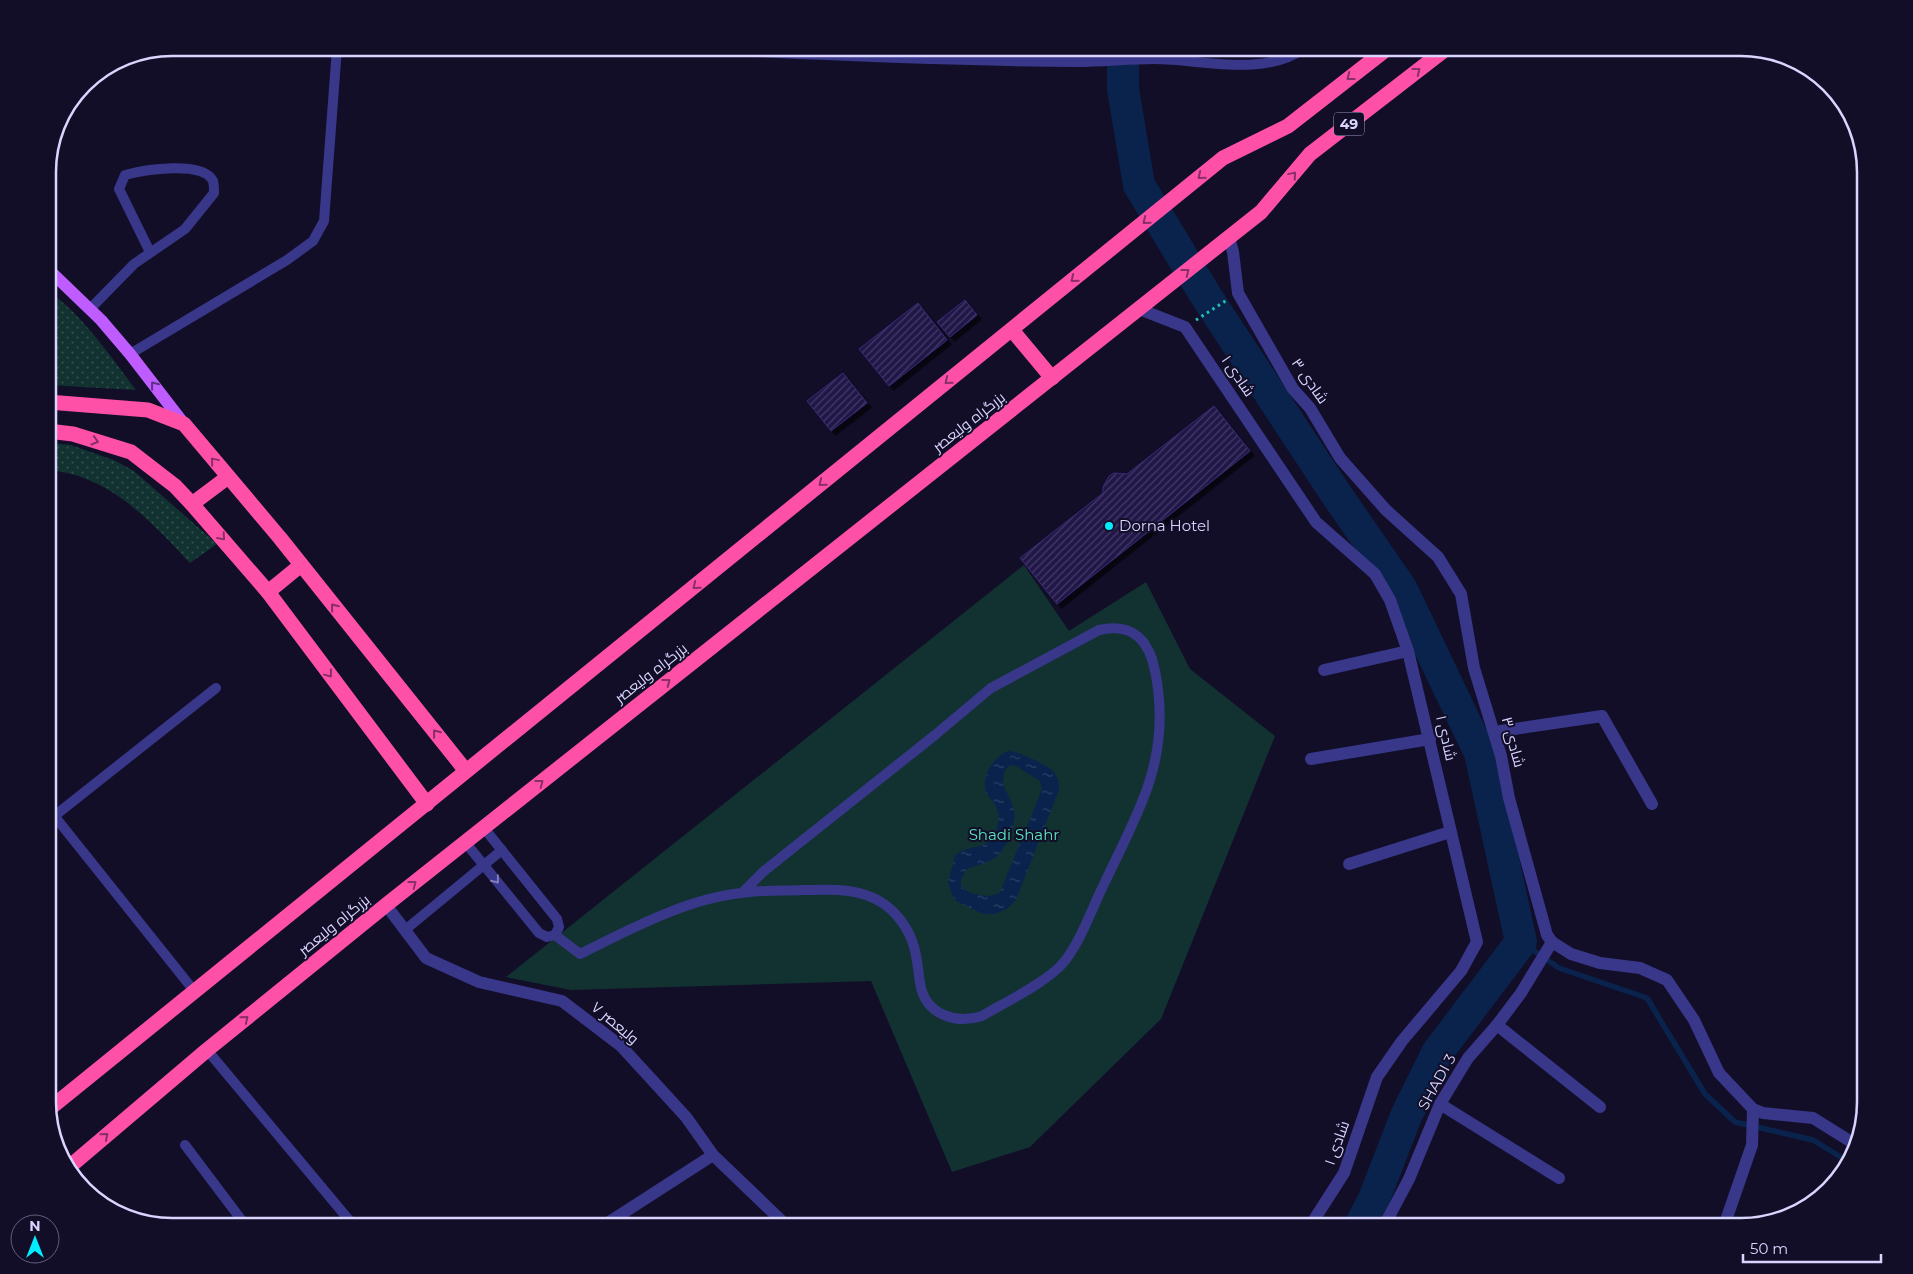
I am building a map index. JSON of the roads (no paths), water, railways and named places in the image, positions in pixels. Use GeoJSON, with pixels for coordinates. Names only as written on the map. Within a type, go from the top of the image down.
{"type":"FeatureCollection","features":[{"type":"Feature","properties":{"kind":"highway","name":"49"},"geometry":{"type":"LineString","coordinates":[[1012,330],[1223,158],[1288,126],[1378,56]]}},
{"type":"Feature","properties":{"kind":"highway","name":"بزرگراه ولیعصر"},"geometry":{"type":"LineString","coordinates":[[74,1163],[207,1050],[386,905],[1261,212],[1310,154],[1437,56]]}},
{"type":"Feature","properties":{"kind":"highway"},"geometry":{"type":"LineString","coordinates":[[56,1104],[1012,330],[1052,378]]}},
{"type":"Feature","properties":{"kind":"highway"},"geometry":{"type":"LineString","coordinates":[[56,403],[148,410],[184,424],[301,565],[466,771]]}},
{"type":"Feature","properties":{"kind":"highway"},"geometry":{"type":"LineString","coordinates":[[56,432],[73,434],[131,452],[175,486],[268,592],[427,804]]}},
{"type":"Feature","properties":{"kind":"highway"},"geometry":{"type":"LineString","coordinates":[[192,504],[228,477]]}},
{"type":"Feature","properties":{"kind":"highway"},"geometry":{"type":"LineString","coordinates":[[268,592],[301,565]]}},
{"type":"Feature","properties":{"kind":"main road"},"geometry":{"type":"LineString","coordinates":[[56,277],[90,309],[130,354],[184,424]]}},
{"type":"Feature","properties":{"kind":"street","name":"شادی ۳"},"geometry":{"type":"LineString","coordinates":[[1225,241],[1234,252],[1238,293],[1293,389],[1310,408],[1340,458],[1386,510],[1438,557],[1460,594],[1474,668],[1501,756],[1509,798],[1547,935],[1552,942]]}},
{"type":"Feature","properties":{"kind":"street","name":"شادی ۱"},"geometry":{"type":"LineString","coordinates":[[1145,305],[1185,327],[1316,522],[1375,574],[1390,600],[1408,651],[1477,942],[1462,971],[1402,1041],[1377,1077],[1344,1174],[1315,1218]]}},
{"type":"Feature","properties":{"kind":"street"},"geometry":{"type":"LineString","coordinates":[[1324,670],[1408,651]]}},
{"type":"Feature","properties":{"kind":"street"},"geometry":{"type":"LineString","coordinates":[[1494,732],[1602,716],[1652,804]]}},
{"type":"Feature","properties":{"kind":"street"},"geometry":{"type":"LineString","coordinates":[[1312,760],[1430,739]]}},
{"type":"Feature","properties":{"kind":"street"},"geometry":{"type":"LineString","coordinates":[[1349,864],[1450,832]]}},
{"type":"Feature","properties":{"kind":"street","name":"ولیعصر ۷"},"geometry":{"type":"LineString","coordinates":[[386,905],[426,958],[479,982],[562,1000],[621,1046],[686,1118],[713,1155],[779,1218]]}},
{"type":"Feature","properties":{"kind":"street"},"geometry":{"type":"LineString","coordinates":[[1552,942],[1571,954],[1600,963],[1640,968],[1666,980],[1694,1020],[1719,1073],[1753,1109],[1763,1113],[1813,1118],[1850,1141]]}},
{"type":"Feature","properties":{"kind":"street","name":"SHADI 3"},"geometry":{"type":"LineString","coordinates":[[1388,1218],[1410,1179],[1440,1104],[1468,1058],[1497,1025],[1521,993],[1552,942]]}},
{"type":"Feature","properties":{"kind":"street"},"geometry":{"type":"LineString","coordinates":[[1497,1025],[1600,1107]]}},
{"type":"Feature","properties":{"kind":"street"},"geometry":{"type":"LineString","coordinates":[[1440,1104],[1560,1178]]}},
{"type":"Feature","properties":{"kind":"street"},"geometry":{"type":"LineString","coordinates":[[1727,1218],[1752,1145],[1753,1109]]}},
{"type":"Feature","properties":{"kind":"street"},"geometry":{"type":"LineString","coordinates":[[616,1218],[713,1155]]}},
{"type":"Feature","properties":{"kind":"lane"},"geometry":{"type":"LineString","coordinates":[[130,354],[287,260],[313,241],[324,221],[336,56]]}},
{"type":"Feature","properties":{"kind":"lane"},"geometry":{"type":"LineString","coordinates":[[830,56],[1080,62],[1155,59],[1251,65],[1274,62],[1290,56]]}},
{"type":"Feature","properties":{"kind":"lane"},"geometry":{"type":"LineString","coordinates":[[90,309],[134,264],[185,230],[214,193],[213,181],[205,172],[184,169],[144,170],[125,175],[119,189],[150,252]]}},
{"type":"Feature","properties":{"kind":"lane"},"geometry":{"type":"LineString","coordinates":[[465,842],[539,933],[546,937],[555,935],[580,954],[629,930],[698,902],[742,892],[846,890],[871,896],[902,921],[909,934],[915,947],[921,989],[925,999],[936,1010],[950,1018],[972,1019],[982,1016],[1052,974],[1064,962],[1079,937],[1144,800],[1151,781],[1159,744],[1160,711],[1157,674],[1148,648],[1138,636],[1123,629],[1099,630],[991,688],[935,735],[764,870],[742,892]]}},
{"type":"Feature","properties":{"kind":"lane"},"geometry":{"type":"LineString","coordinates":[[56,810],[216,688]]}},
{"type":"Feature","properties":{"kind":"lane"},"geometry":{"type":"LineString","coordinates":[[56,822],[195,992]]}},
{"type":"Feature","properties":{"kind":"lane"},"geometry":{"type":"LineString","coordinates":[[484,828],[557,919],[559,927],[555,935]]}},
{"type":"Feature","properties":{"kind":"lane"},"geometry":{"type":"LineString","coordinates":[[405,930],[502,850]]}},
{"type":"Feature","properties":{"kind":"lane"},"geometry":{"type":"LineString","coordinates":[[207,1050],[347,1218]]}},
{"type":"Feature","properties":{"kind":"lane"},"geometry":{"type":"LineString","coordinates":[[185,1145],[240,1218]]}},
{"type":"Feature","properties":{"kind":"water"},"geometry":{"type":"Polygon","coordinates":[[[1008,751],[1018,753],[1032,758],[1049,768],[1057,778],[1059,790],[1016,900],[1007,909],[995,914],[983,914],[956,901],[948,882],[955,856],[962,851],[988,842],[996,830],[998,813],[986,792],[985,780],[993,762],[1008,751]],[[1009,766],[1004,772],[1003,784],[1013,806],[1015,816],[1011,837],[999,855],[990,861],[967,869],[961,882],[966,891],[984,896],[991,896],[1000,892],[1042,789],[1040,781],[1016,766],[1009,766]]]}},
{"type":"Feature","properties":{"kind":"waterway"},"geometry":{"type":"LineString","coordinates":[[1123,56],[1123,89],[1139,185],[1206,296],[1336,494],[1401,588],[1480,753],[1521,942],[1437,1053],[1406,1116],[1374,1199],[1364,1218]]}},
{"type":"Feature","properties":{"kind":"waterway"},"geometry":{"type":"LineString","coordinates":[[1521,942],[1559,968],[1647,998],[1705,1094],[1735,1122],[1813,1140],[1842,1158]]}},
{"type":"Feature","properties":{"kind":"place","name":"Dorna Hotel"},"geometry":{"type":"Point","coordinates":[1109,526]}},
{"type":"Feature","properties":{"kind":"park label","name":"Shadi Shahr"},"geometry":{"type":"Point","coordinates":[1014,835]}}]}
